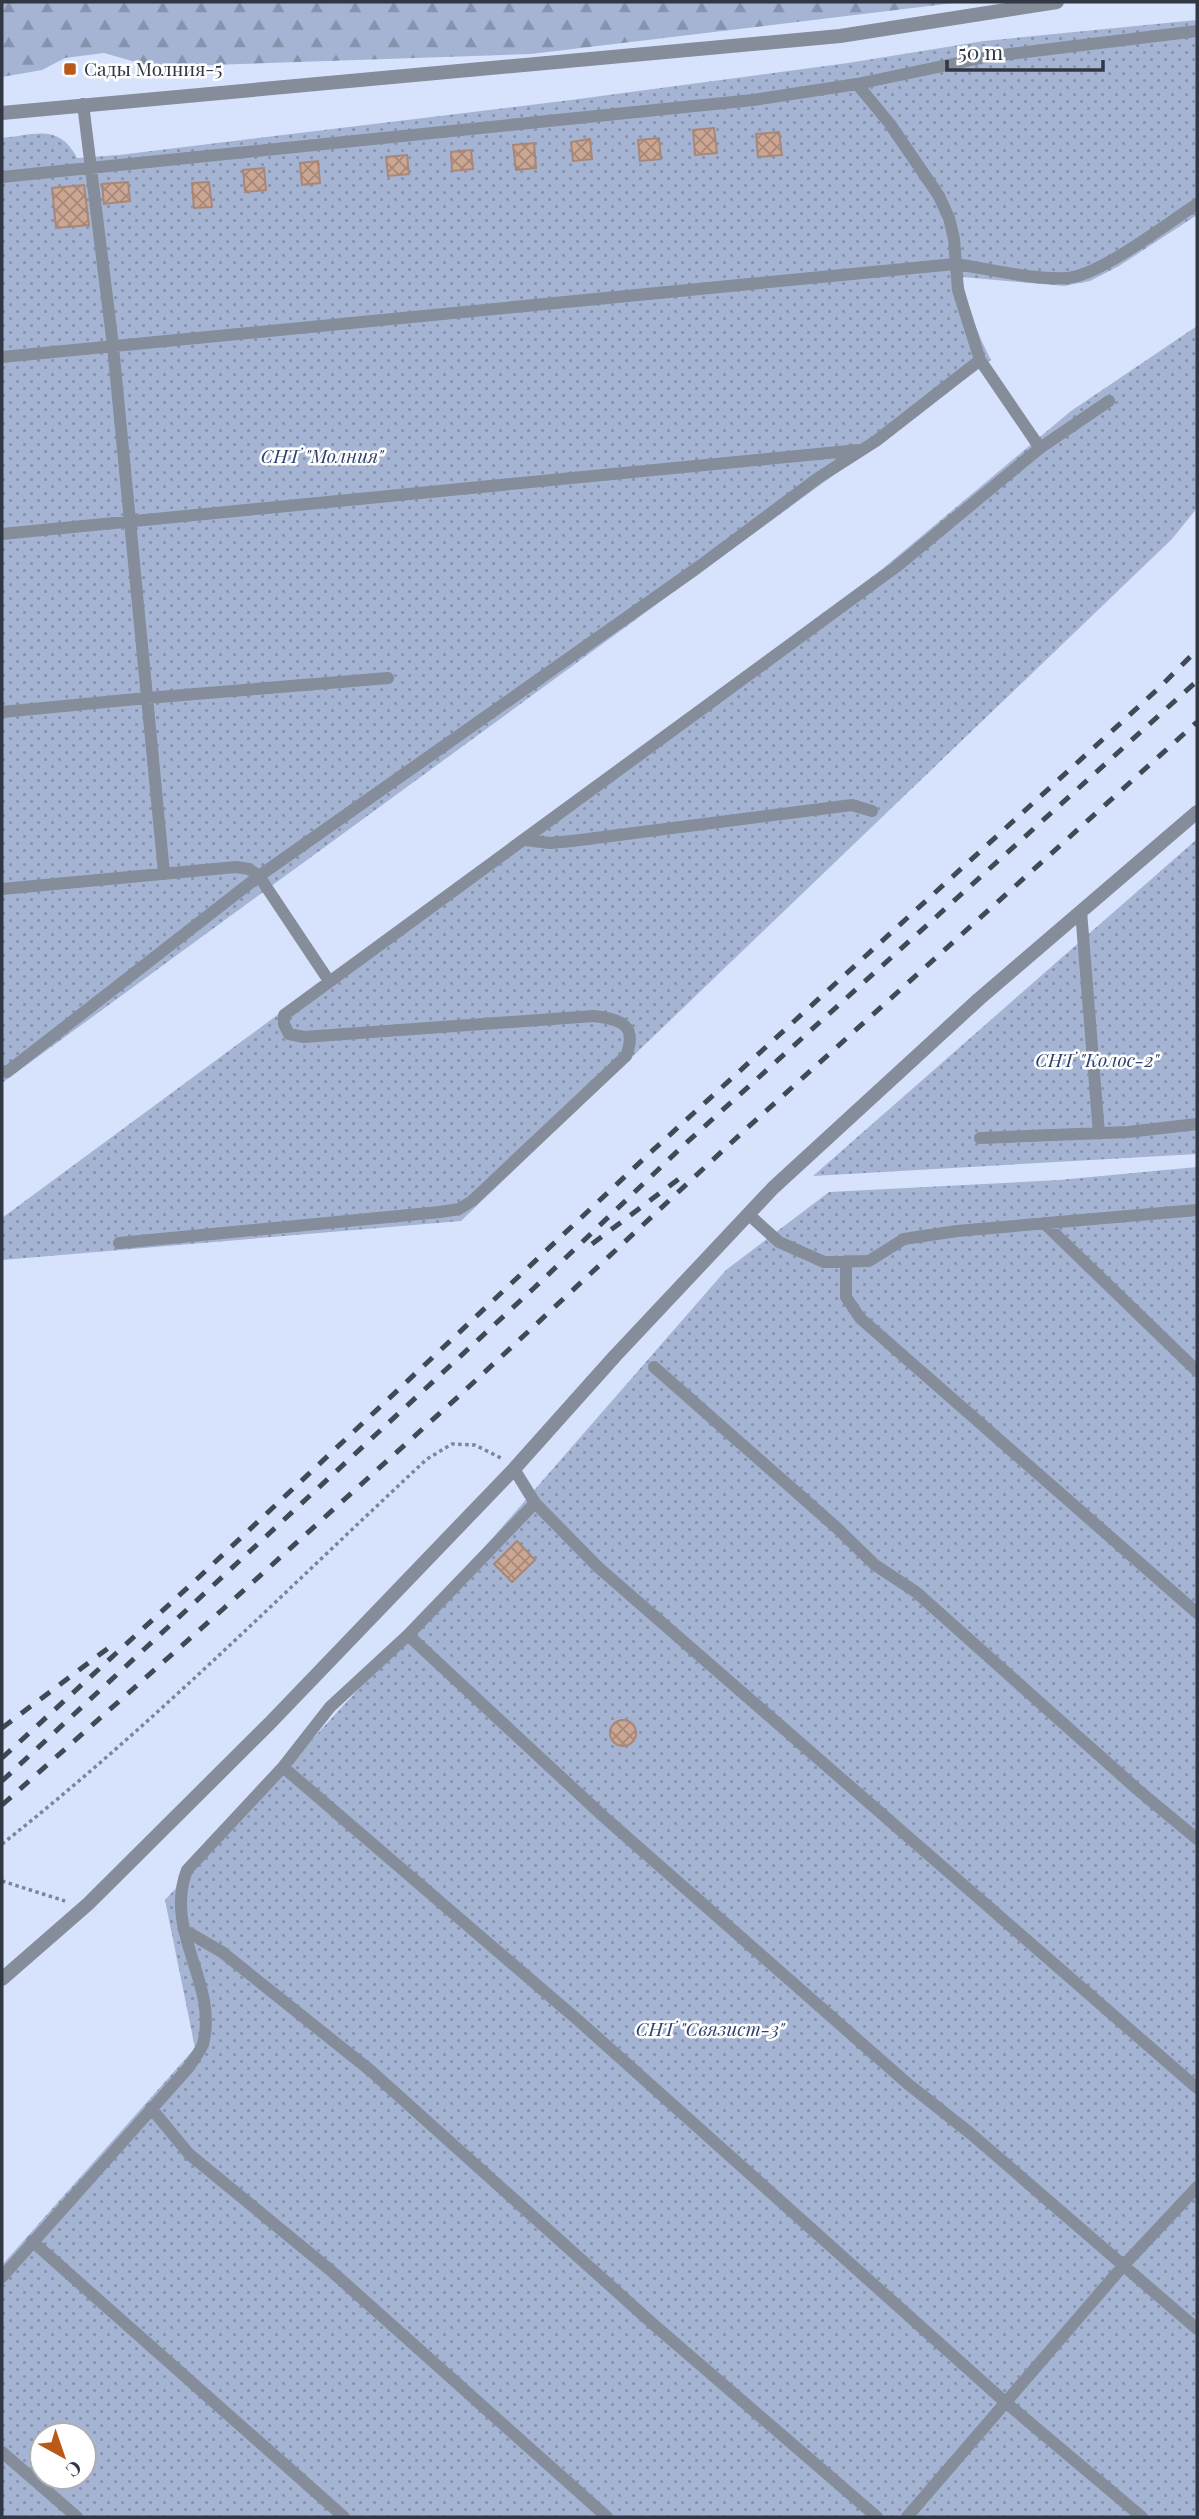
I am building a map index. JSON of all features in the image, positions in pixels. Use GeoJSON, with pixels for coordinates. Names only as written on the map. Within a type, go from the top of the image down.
{"type":"FeatureCollection","features":[{"type":"Feature","properties":{"kind":"street"},"geometry":{"type":"LineString","coordinates":[[2,113],[839,36],[1056,2]]}},
{"type":"Feature","properties":{"kind":"street"},"geometry":{"type":"LineString","coordinates":[[2,1979],[88,1905],[280,1713],[514,1469],[615,1356],[773,1188],[979,999],[1197,812]]}},
{"type":"Feature","properties":{"kind":"lane"},"geometry":{"type":"LineString","coordinates":[[2,177],[753,100],[857,84],[986,57],[1197,31]]}},
{"type":"Feature","properties":{"kind":"lane"},"geometry":{"type":"LineString","coordinates":[[857,84],[890,124],[939,196],[949,218],[958,290],[981,360],[1040,448]]}},
{"type":"Feature","properties":{"kind":"lane"},"geometry":{"type":"LineString","coordinates":[[83,104],[113,346],[164,873]]}},
{"type":"Feature","properties":{"kind":"lane"},"geometry":{"type":"LineString","coordinates":[[2,357],[955,264],[1043,277],[1070,278],[1112,261],[1197,204]]}},
{"type":"Feature","properties":{"kind":"lane"},"geometry":{"type":"LineString","coordinates":[[2,1071],[7,1072],[259,876],[685,576],[818,478],[862,450],[981,360]]}},
{"type":"Feature","properties":{"kind":"lane"},"geometry":{"type":"LineString","coordinates":[[119,1243],[459,1209],[472,1200],[625,1056],[631,1042],[627,1028],[617,1019],[594,1016],[304,1037],[289,1034],[284,1024],[285,1014],[895,567],[1040,448],[1109,401]]}},
{"type":"Feature","properties":{"kind":"lane"},"geometry":{"type":"LineString","coordinates":[[2,534],[862,450]]}},
{"type":"Feature","properties":{"kind":"lane"},"geometry":{"type":"LineString","coordinates":[[2,712],[388,678]]}},
{"type":"Feature","properties":{"kind":"lane"},"geometry":{"type":"LineString","coordinates":[[525,840],[550,843],[572,841],[852,805],[872,811]]}},
{"type":"Feature","properties":{"kind":"lane"},"geometry":{"type":"LineString","coordinates":[[2,889],[236,867],[249,869],[259,876],[329,981]]}},
{"type":"Feature","properties":{"kind":"lane"},"geometry":{"type":"LineString","coordinates":[[1081,911],[1098,1134]]}},
{"type":"Feature","properties":{"kind":"lane"},"geometry":{"type":"LineString","coordinates":[[980,1138],[1098,1134],[1197,1124]]}},
{"type":"Feature","properties":{"kind":"lane"},"geometry":{"type":"LineString","coordinates":[[748,1214],[779,1242],[824,1262],[869,1261],[904,1239],[957,1231],[1197,1210]]}},
{"type":"Feature","properties":{"kind":"lane"},"geometry":{"type":"LineString","coordinates":[[1044,1223],[1197,1371]]}},
{"type":"Feature","properties":{"kind":"lane"},"geometry":{"type":"LineString","coordinates":[[846,1261],[846,1297],[860,1318],[1197,1613]]}},
{"type":"Feature","properties":{"kind":"lane"},"geometry":{"type":"LineString","coordinates":[[654,1367],[837,1528],[875,1565],[916,1592],[1138,1790],[1197,1839]]}},
{"type":"Feature","properties":{"kind":"lane"},"geometry":{"type":"LineString","coordinates":[[514,1469],[535,1503],[599,1569],[1197,2088]]}},
{"type":"Feature","properties":{"kind":"lane"},"geometry":{"type":"LineString","coordinates":[[2,2277],[189,2067],[202,2045],[204,2015],[200,1985],[180,1915],[181,1887],[187,1870],[283,1767],[330,1707],[408,1635],[535,1503]]}},
{"type":"Feature","properties":{"kind":"lane"},"geometry":{"type":"LineString","coordinates":[[408,1635],[604,1817],[908,2084],[970,2133],[1197,2329]]}},
{"type":"Feature","properties":{"kind":"lane"},"geometry":{"type":"LineString","coordinates":[[283,1767],[579,2021],[1004,2401],[1142,2517]]}},
{"type":"Feature","properties":{"kind":"lane"},"geometry":{"type":"LineString","coordinates":[[184,1930],[222,1952],[371,2071],[653,2324],[877,2517]]}},
{"type":"Feature","properties":{"kind":"lane"},"geometry":{"type":"LineString","coordinates":[[151,2108],[189,2154],[329,2269],[607,2517]]}},
{"type":"Feature","properties":{"kind":"lane"},"geometry":{"type":"LineString","coordinates":[[907,2517],[1004,2401],[1197,2187]]}},
{"type":"Feature","properties":{"kind":"lane"},"geometry":{"type":"LineString","coordinates":[[32,2241],[344,2517]]}},
{"type":"Feature","properties":{"kind":"lane"},"geometry":{"type":"LineString","coordinates":[[2,2452],[77,2517]]}},
{"type":"Feature","properties":{"kind":"path"},"geometry":{"type":"LineString","coordinates":[[2,1844],[51,1806],[148,1721],[426,1459],[452,1444],[475,1445],[495,1453],[514,1469]]}},
{"type":"Feature","properties":{"kind":"path"},"geometry":{"type":"LineString","coordinates":[[2,1881],[59,1900],[88,1905]]}},
{"type":"Feature","properties":{"kind":"green space"},"geometry":{"type":"Polygon","coordinates":[[[2,2],[962,2],[531,54],[153,67],[104,53],[65,58],[42,70],[2,77],[2,2]]]}},
{"type":"Feature","properties":{"kind":"green space","name":"СНТ \"Молния\""},"geometry":{"type":"Polygon","coordinates":[[[1197,20],[1197,215],[1119,266],[1090,281],[1064,286],[962,277],[974,320],[991,360],[2,1083],[2,138],[45,134],[62,140],[77,158],[119,155],[571,100],[848,63],[984,41],[1197,20]]]}},
{"type":"Feature","properties":{"kind":"green space"},"geometry":{"type":"Polygon","coordinates":[[[1197,326],[1197,508],[1172,539],[461,1221],[2,1260],[2,1218],[881,570],[1071,411],[1197,326]]]}},
{"type":"Feature","properties":{"kind":"green space","name":"СНТ \"Колос-2\""},"geometry":{"type":"Polygon","coordinates":[[[1197,839],[1197,1154],[813,1176],[1197,839]]]}},
{"type":"Feature","properties":{"kind":"green space","name":"СНТ \"Связист-3\""},"geometry":{"type":"Polygon","coordinates":[[[1197,1167],[1197,2517],[2,2517],[2,2265],[195,2048],[165,1900],[408,1635],[726,1270],[829,1192],[1059,1180],[1197,1167]]]}},
{"type":"Feature","properties":{"kind":"building"},"geometry":{"type":"Polygon","coordinates":[[[714,128],[717,153],[695,155],[693,130],[714,128]]]}},
{"type":"Feature","properties":{"kind":"building"},"geometry":{"type":"Polygon","coordinates":[[[779,132],[782,155],[758,157],[756,134],[779,132]]]}},
{"type":"Feature","properties":{"kind":"building"},"geometry":{"type":"Polygon","coordinates":[[[659,138],[661,159],[640,161],[638,140],[659,138]]]}},
{"type":"Feature","properties":{"kind":"building"},"geometry":{"type":"Polygon","coordinates":[[[590,139],[592,159],[573,161],[571,142],[590,139]]]}},
{"type":"Feature","properties":{"kind":"building"},"geometry":{"type":"Polygon","coordinates":[[[534,143],[536,168],[516,170],[513,145],[534,143]]]}},
{"type":"Feature","properties":{"kind":"building"},"geometry":{"type":"Polygon","coordinates":[[[471,150],[473,169],[452,171],[451,152],[471,150]]]}},
{"type":"Feature","properties":{"kind":"building"},"geometry":{"type":"Polygon","coordinates":[[[407,155],[409,174],[388,176],[386,157],[407,155]]]}},
{"type":"Feature","properties":{"kind":"building"},"geometry":{"type":"Polygon","coordinates":[[[318,161],[320,183],[302,185],[300,163],[318,161]]]}},
{"type":"Feature","properties":{"kind":"building"},"geometry":{"type":"Polygon","coordinates":[[[264,168],[266,190],[245,192],[243,170],[264,168]]]}},
{"type":"Feature","properties":{"kind":"building"},"geometry":{"type":"Polygon","coordinates":[[[128,182],[130,201],[104,204],[102,184],[128,182]]]}},
{"type":"Feature","properties":{"kind":"building"},"geometry":{"type":"Polygon","coordinates":[[[209,182],[212,207],[194,208],[192,183],[209,182]]]}},
{"type":"Feature","properties":{"kind":"building"},"geometry":{"type":"Polygon","coordinates":[[[84,185],[89,225],[56,228],[52,188],[84,185]]]}},
{"type":"Feature","properties":{"kind":"building"},"geometry":{"type":"Polygon","coordinates":[[[517,1541],[535,1560],[512,1582],[494,1564],[517,1541]]]}},
{"type":"Feature","properties":{"kind":"building"},"geometry":{"type":"Polygon","coordinates":[[[623,1720],[632,1724],[636,1733],[632,1742],[623,1746],[614,1742],[610,1733],[614,1724],[623,1720]]]}},
{"type":"Feature","properties":{"kind":"railway"},"geometry":{"type":"LineString","coordinates":[[2,1758],[197,1579],[651,1152],[1159,688],[1197,650]]}},
{"type":"Feature","properties":{"kind":"railway"},"geometry":{"type":"LineString","coordinates":[[2,1781],[534,1288],[685,1144],[1197,681]]}},
{"type":"Feature","properties":{"kind":"railway"},"geometry":{"type":"LineString","coordinates":[[2,1805],[460,1395],[746,1129],[1197,722]]}},
{"type":"Feature","properties":{"kind":"railway"},"geometry":{"type":"LineString","coordinates":[[592,1244],[684,1175]]}},
{"type":"Feature","properties":{"kind":"railway"},"geometry":{"type":"LineString","coordinates":[[2,1728],[111,1646]]}},
{"type":"Feature","properties":{"kind":"place","name":"Сады Молния-5"},"geometry":{"type":"Point","coordinates":[70,69]}}]}
